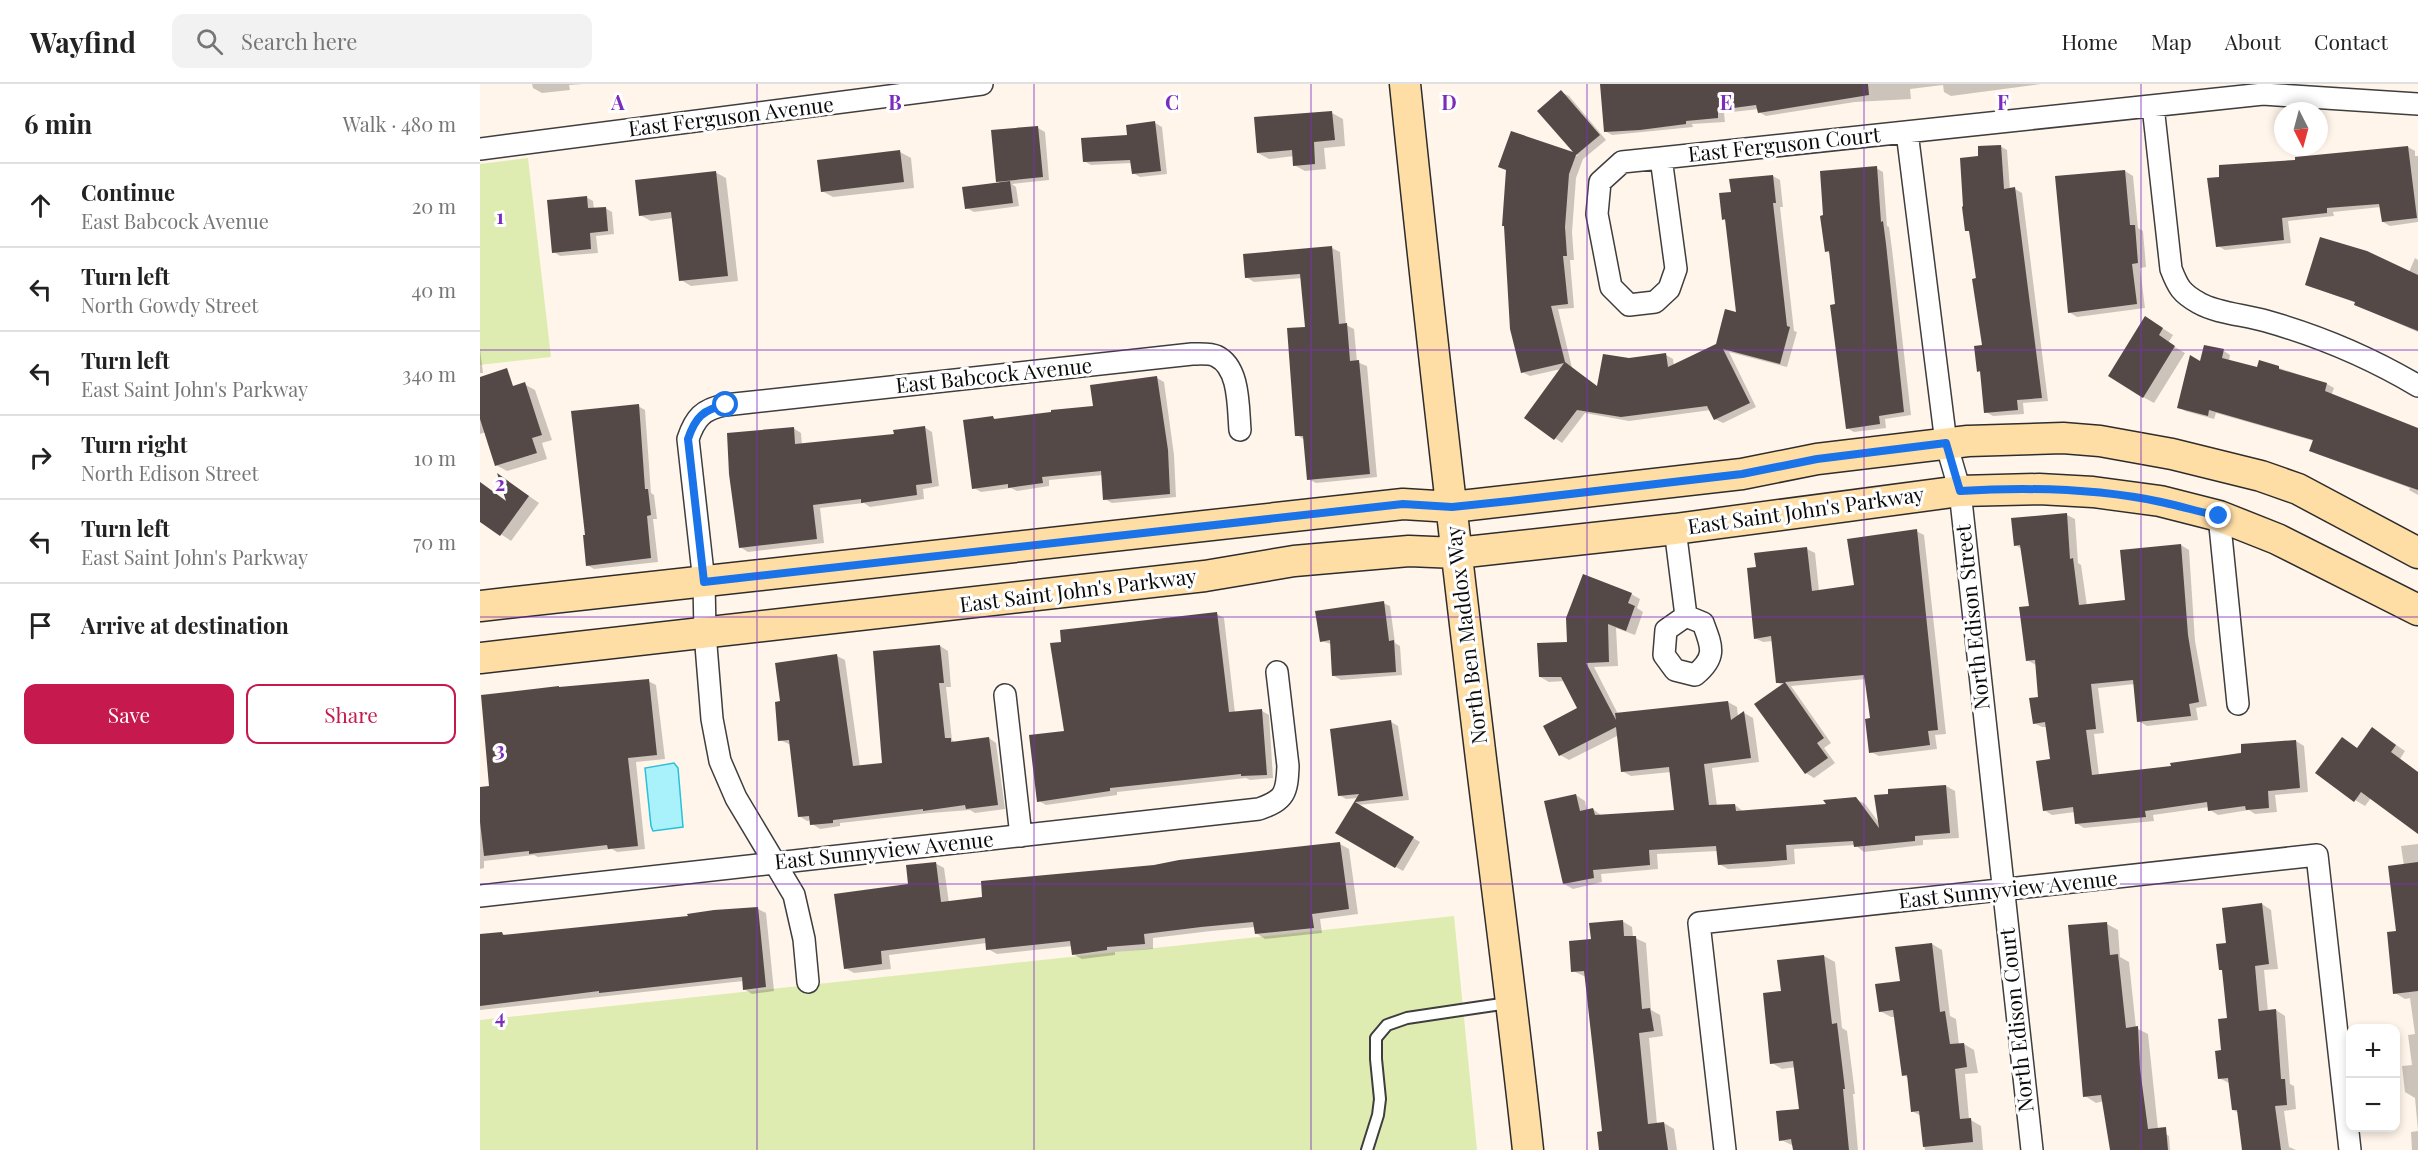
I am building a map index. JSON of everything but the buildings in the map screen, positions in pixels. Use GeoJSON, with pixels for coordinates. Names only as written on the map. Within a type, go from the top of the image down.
{"type":"FeatureCollection","features":[{"type":"Feature","properties":{"kind":"main road","name":"North Ben Maddox Way"},"geometry":{"type":"LineString","coordinates":[[1405,84],[1425,279],[1512,1003],[1527,1150]]}},
{"type":"Feature","properties":{"kind":"main road"},"geometry":{"type":"LineString","coordinates":[[480,606],[1403,504],[1452,507],[1742,474],[1817,459],[1946,443],[2063,438],[2100,441],[2172,454],[2261,476],[2298,489],[2418,554]]}},
{"type":"Feature","properties":{"kind":"main road","name":"East Saint John's Parkway"},"geometry":{"type":"LineString","coordinates":[[480,658],[1205,576],[1294,561],[1401,551],[1457,553],[1675,529],[1960,491],[2039,489],[2092,492],[2160,501],[2219,516],[2277,539],[2418,610]]}},
{"type":"Feature","properties":{"kind":"street","name":"East Ferguson Avenue"},"geometry":{"type":"LineString","coordinates":[[480,149],[982,84]]}},
{"type":"Feature","properties":{"kind":"street"},"geometry":{"type":"LineString","coordinates":[[1907,132],[2263,94],[2418,104]]}},
{"type":"Feature","properties":{"kind":"street"},"geometry":{"type":"LineString","coordinates":[[2153,106],[2171,269],[2180,291],[2201,305],[2267,321],[2328,342],[2380,364],[2418,386]]}},
{"type":"Feature","properties":{"kind":"street","name":"East Ferguson Court"},"geometry":{"type":"LineString","coordinates":[[1661,158],[1676,269],[1669,289],[1655,302],[1629,305],[1611,287],[1597,214],[1600,182],[1622,162],[1907,132]]}},
{"type":"Feature","properties":{"kind":"street","name":"North Edison Street"},"geometry":{"type":"LineString","coordinates":[[1907,132],[1946,443],[1960,491],[2003,891]]}},
{"type":"Feature","properties":{"kind":"street","name":"East Babcock Avenue"},"geometry":{"type":"LineString","coordinates":[[704,582],[688,439],[694,421],[714,407],[1192,354],[1215,355],[1230,367],[1236,389],[1240,430]]}},
{"type":"Feature","properties":{"kind":"street"},"geometry":{"type":"LineString","coordinates":[[2219,516],[2238,704]]}},
{"type":"Feature","properties":{"kind":"street","name":"East Saint John's Parkway"},"geometry":{"type":"LineString","coordinates":[[1675,529],[1686,616]]}},
{"type":"Feature","properties":{"kind":"street"},"geometry":{"type":"LineString","coordinates":[[704,582],[705,633],[712,719],[720,761],[736,798],[794,895],[804,939],[808,982]]}},
{"type":"Feature","properties":{"kind":"street","name":"East Sunnyview Avenue"},"geometry":{"type":"LineString","coordinates":[[480,896],[1259,809],[1274,804],[1284,796],[1288,780],[1277,672]]}},
{"type":"Feature","properties":{"kind":"street"},"geometry":{"type":"LineString","coordinates":[[1005,695],[1021,836]]}},
{"type":"Feature","properties":{"kind":"street","name":"East Sunnyview Avenue"},"geometry":{"type":"LineString","coordinates":[[1725,1150],[1699,923],[2317,855],[2350,1150]]}},
{"type":"Feature","properties":{"kind":"street","name":"North Edison Court"},"geometry":{"type":"LineString","coordinates":[[2003,891],[2032,1150]]}},
{"type":"Feature","properties":{"kind":"lane"},"geometry":{"type":"LineString","coordinates":[[1367,1150],[1378,1116],[1380,1099],[1376,1038],[1387,1024],[1407,1018],[1512,1003]]}},
{"type":"Feature","properties":{"kind":"green space"},"geometry":{"type":"Polygon","coordinates":[[[528,158],[551,357],[480,365],[480,164],[528,158]]]}},
{"type":"Feature","properties":{"kind":"green space"},"geometry":{"type":"Polygon","coordinates":[[[1454,916],[1477,1150],[480,1150],[480,1020],[1454,916]]]}},
{"type":"Feature","properties":{"kind":"water"},"geometry":{"type":"Polygon","coordinates":[[[674,763],[678,768],[683,827],[653,831],[645,768],[674,763]]]}},
{"type":"Feature","properties":{"kind":"route"},"geometry":{"type":"LineString","coordinates":[[726,405],[714,407],[694,421],[688,439],[704,582],[1403,504],[1452,507],[1510,501],[1742,474],[1817,459],[1946,443],[1960,491],[2039,489],[2092,492],[2160,501],[2219,516]]}}]}
